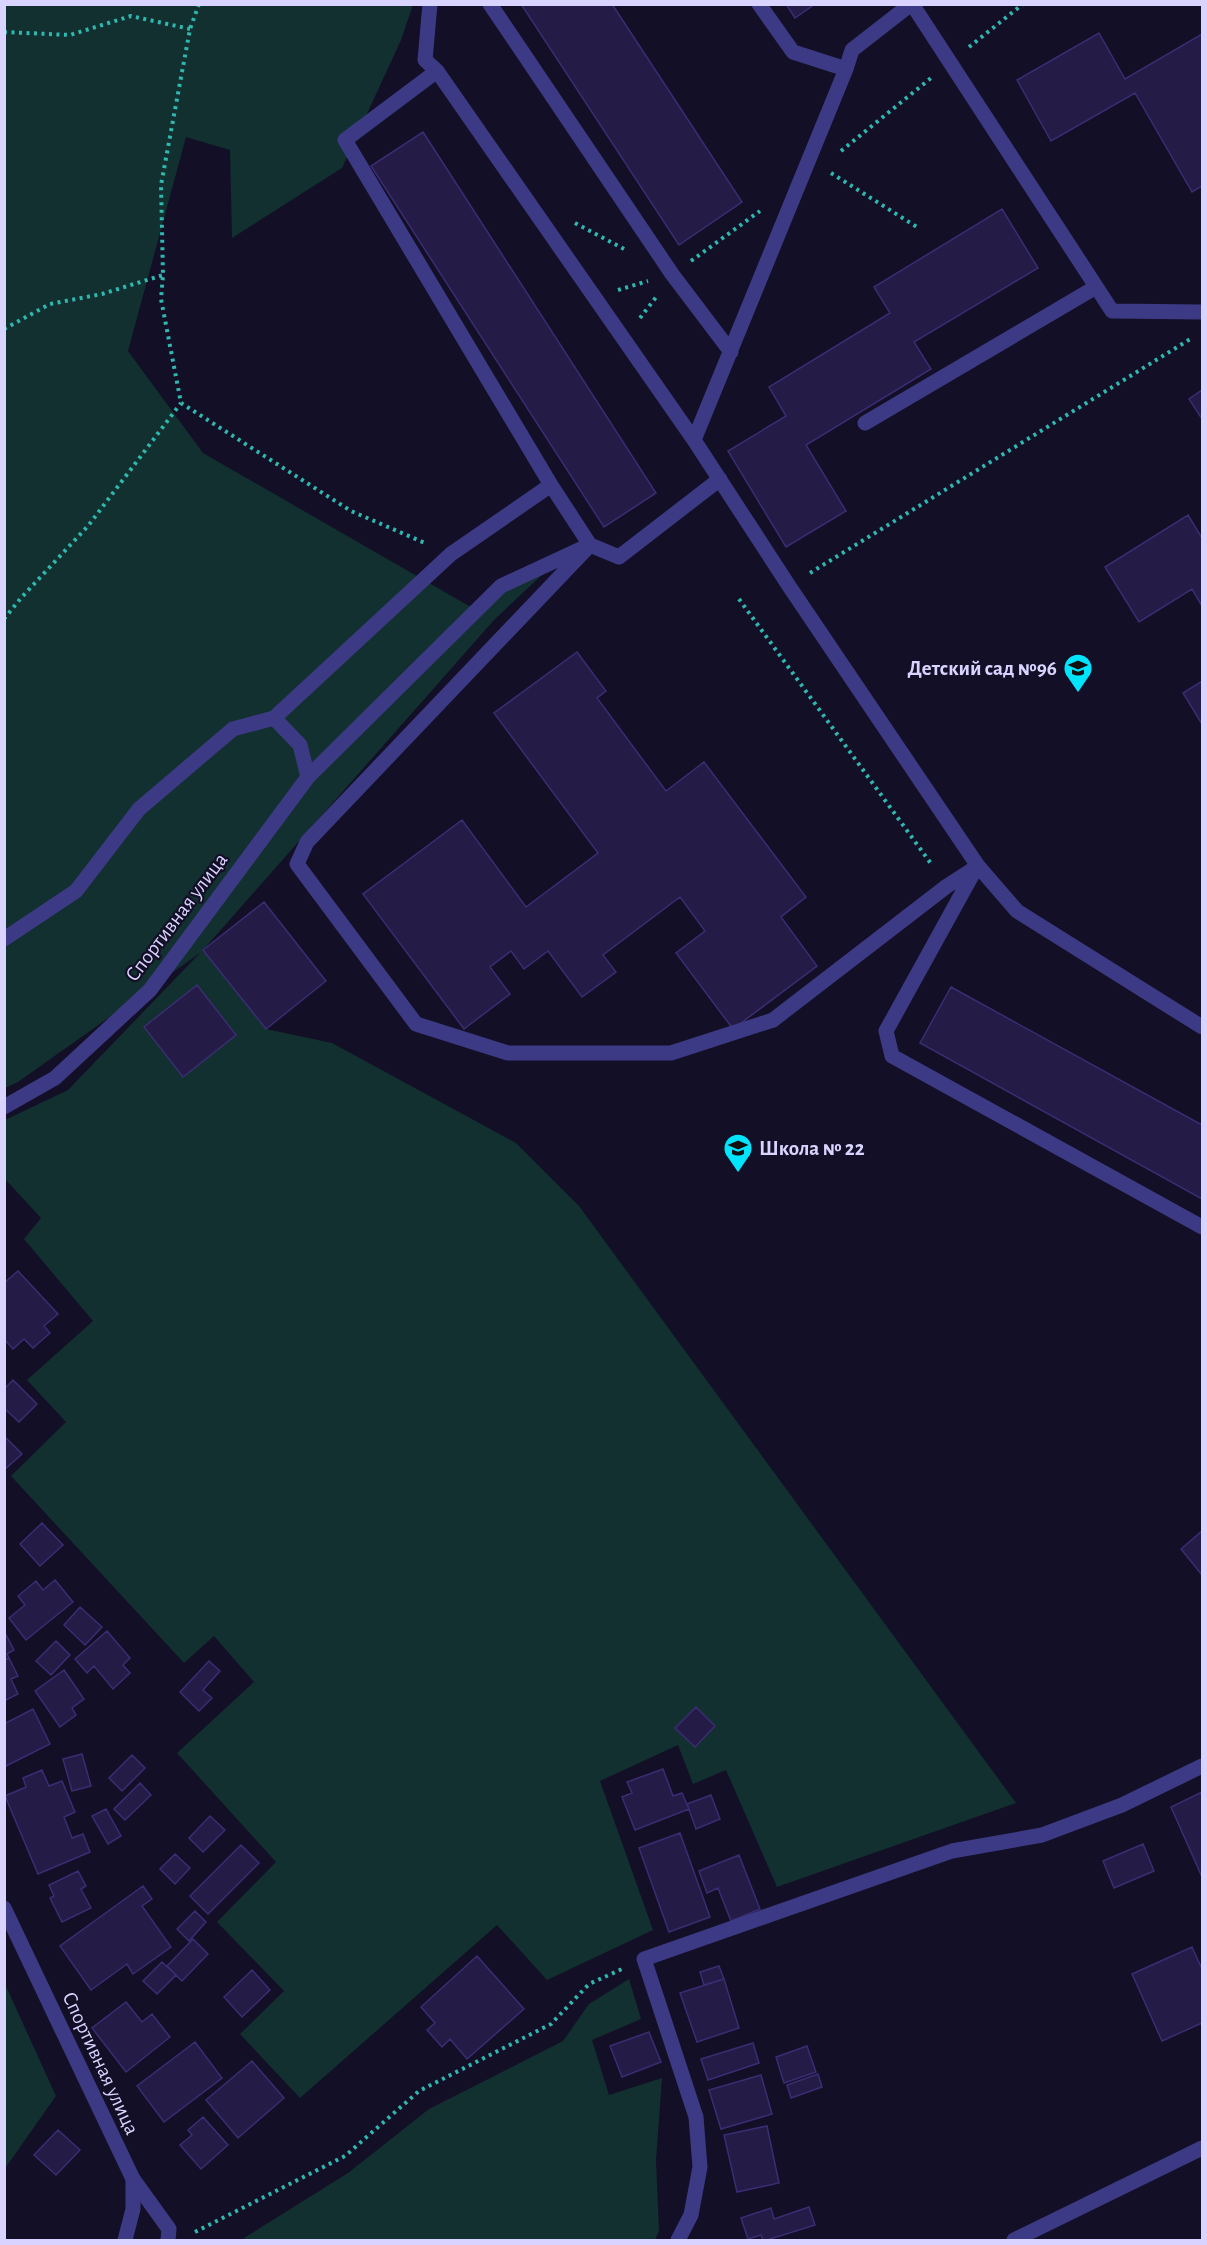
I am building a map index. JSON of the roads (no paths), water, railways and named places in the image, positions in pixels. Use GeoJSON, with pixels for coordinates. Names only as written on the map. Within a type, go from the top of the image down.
{"type":"FeatureCollection","features":[{"type":"Feature","properties":{"kind":"street"},"geometry":{"type":"LineString","coordinates":[[430,4],[425,60],[437,71],[522,191],[593,297],[694,440],[789,586],[978,866],[1017,911],[1203,1027]]}},
{"type":"Feature","properties":{"kind":"street"},"geometry":{"type":"LineString","coordinates":[[490,4],[672,274],[730,352]]}},
{"type":"Feature","properties":{"kind":"street"},"geometry":{"type":"LineString","coordinates":[[759,4],[793,52],[846,69]]}},
{"type":"Feature","properties":{"kind":"street"},"geometry":{"type":"LineString","coordinates":[[694,440],[852,50],[911,4],[1112,311],[1203,312]]}},
{"type":"Feature","properties":{"kind":"street"},"geometry":{"type":"LineString","coordinates":[[437,71],[345,140],[550,485],[590,545],[619,557],[720,479]]}},
{"type":"Feature","properties":{"kind":"street"},"geometry":{"type":"LineString","coordinates":[[865,423],[1096,287]]}},
{"type":"Feature","properties":{"kind":"street"},"geometry":{"type":"LineString","coordinates":[[4,939],[76,891],[139,809],[233,729],[274,718],[451,554],[550,485]]}},
{"type":"Feature","properties":{"kind":"street"},"geometry":{"type":"LineString","coordinates":[[590,545],[307,842],[297,864],[416,1024],[508,1053],[671,1053],[773,1020],[947,886],[978,866]]}},
{"type":"Feature","properties":{"kind":"street","name":"Спортивная улица"},"geometry":{"type":"LineString","coordinates":[[4,1107],[55,1078],[150,990],[308,777],[501,586],[590,545]]}},
{"type":"Feature","properties":{"kind":"street"},"geometry":{"type":"LineString","coordinates":[[274,718],[300,745],[308,777]]}},
{"type":"Feature","properties":{"kind":"street"},"geometry":{"type":"LineString","coordinates":[[978,866],[886,1031],[892,1056],[1203,1227]]}},
{"type":"Feature","properties":{"kind":"street"},"geometry":{"type":"LineString","coordinates":[[678,2241],[691,2215],[700,2167],[696,2117],[644,1959],[952,1851],[1042,1834],[1122,1805],[1203,1766]]}},
{"type":"Feature","properties":{"kind":"street","name":"Спортивная улица"},"geometry":{"type":"LineString","coordinates":[[4,1908],[133,2179],[133,2210],[125,2241]]}},
{"type":"Feature","properties":{"kind":"street"},"geometry":{"type":"LineString","coordinates":[[1014,2241],[1203,2148]]}},
{"type":"Feature","properties":{"kind":"street"},"geometry":{"type":"LineString","coordinates":[[133,2179],[169,2229],[168,2241]]}},
{"type":"Feature","properties":{"kind":"place","name":"Детский сад №96"},"geometry":{"type":"Point","coordinates":[1078,694]}},
{"type":"Feature","properties":{"kind":"place","name":"Школа № 22"},"geometry":{"type":"Point","coordinates":[738,1174]}}]}
